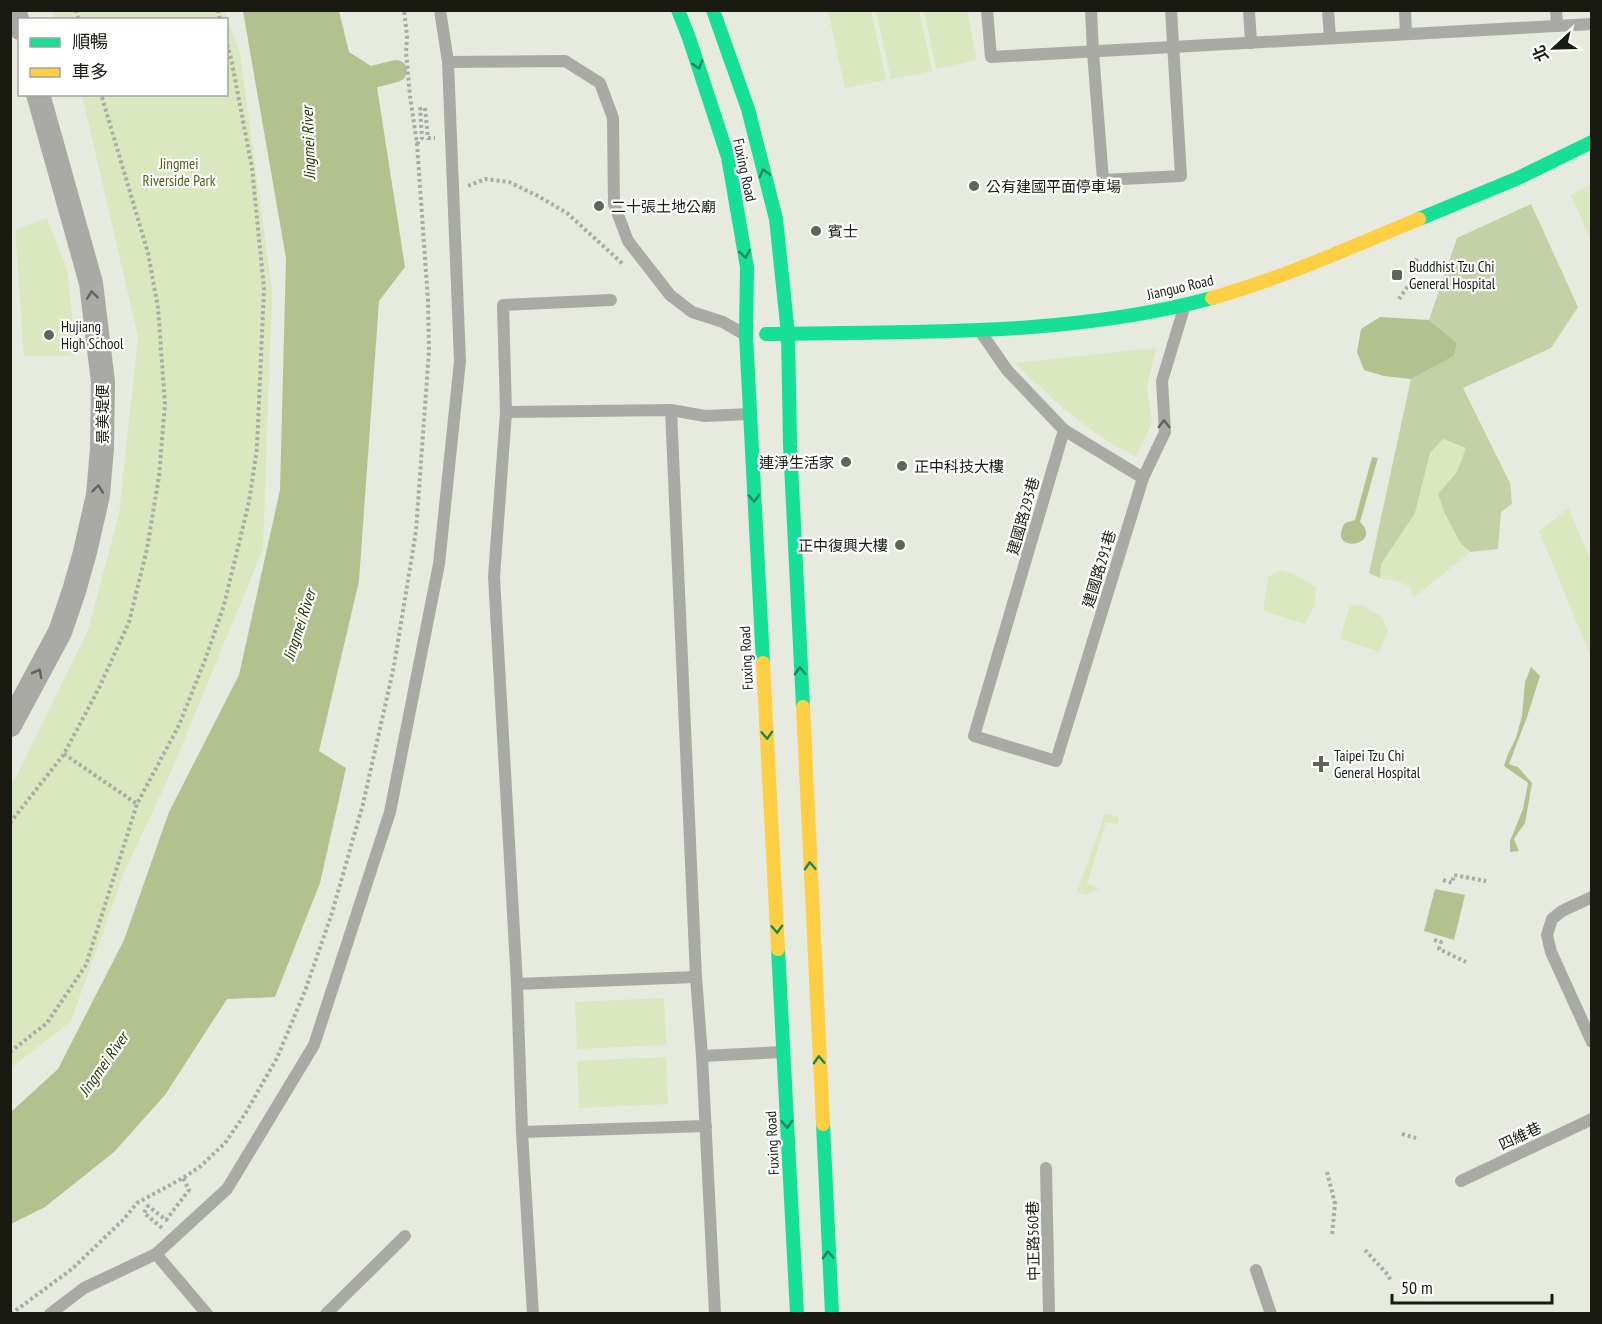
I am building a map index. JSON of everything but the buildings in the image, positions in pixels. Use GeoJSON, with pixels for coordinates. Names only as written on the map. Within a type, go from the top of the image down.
{"type":"FeatureCollection","features":[{"type":"Feature","properties":{"kind":"main road","name":"Fuxing Road"},"geometry":{"type":"LineString","coordinates":[[678,10],[728,157],[747,267],[746,335],[797,1314]]}},
{"type":"Feature","properties":{"kind":"main road","name":"Fuxing Road"},"geometry":{"type":"LineString","coordinates":[[716,12],[748,109],[777,219],[788,334],[790,444],[832,1314]]}},
{"type":"Feature","properties":{"kind":"main road","name":"Jianguo Road"},"geometry":{"type":"LineString","coordinates":[[746,335],[980,330],[1086,322],[1185,305],[1240,290],[1293,271],[1516,179],[1592,142]]}},
{"type":"Feature","properties":{"kind":"street","name":"景美堤便"},"geometry":{"type":"LineString","coordinates":[[10,724],[60,632],[74,591],[98,495],[102,448],[103,382],[91,283],[39,96]]}},
{"type":"Feature","properties":{"kind":"lane"},"geometry":{"type":"LineString","coordinates":[[50,1314],[84,1288],[156,1254],[227,1189],[314,1045],[390,812],[439,564],[460,361],[448,62],[440,10]]}},
{"type":"Feature","properties":{"kind":"lane"},"geometry":{"type":"LineString","coordinates":[[987,10],[991,57],[1592,24]]}},
{"type":"Feature","properties":{"kind":"lane"},"geometry":{"type":"LineString","coordinates":[[1091,10],[1103,180],[1181,176],[1171,10]]}},
{"type":"Feature","properties":{"kind":"lane"},"geometry":{"type":"LineString","coordinates":[[1249,10],[1251,43]]}},
{"type":"Feature","properties":{"kind":"lane"},"geometry":{"type":"LineString","coordinates":[[1328,10],[1330,39]]}},
{"type":"Feature","properties":{"kind":"lane"},"geometry":{"type":"LineString","coordinates":[[1405,10],[1406,34]]}},
{"type":"Feature","properties":{"kind":"lane"},"geometry":{"type":"LineString","coordinates":[[1557,10],[1557,26]]}},
{"type":"Feature","properties":{"kind":"lane"},"geometry":{"type":"LineString","coordinates":[[448,62],[565,61],[600,83],[614,118],[614,204],[628,241],[670,295],[692,312],[723,322],[746,335]]}},
{"type":"Feature","properties":{"kind":"lane"},"geometry":{"type":"LineString","coordinates":[[533,1314],[494,577],[506,412],[503,305],[612,300]]}},
{"type":"Feature","properties":{"kind":"lane","name":"建國路291巷"},"geometry":{"type":"LineString","coordinates":[[974,736],[1056,761],[1143,478],[1165,432],[1162,381],[1185,305]]}},
{"type":"Feature","properties":{"kind":"lane"},"geometry":{"type":"LineString","coordinates":[[980,330],[1007,370],[1064,430],[1143,478]]}},
{"type":"Feature","properties":{"kind":"lane"},"geometry":{"type":"LineString","coordinates":[[506,412],[671,411],[705,416],[750,414]]}},
{"type":"Feature","properties":{"kind":"lane"},"geometry":{"type":"LineString","coordinates":[[671,411],[696,977],[715,1314]]}},
{"type":"Feature","properties":{"kind":"lane","name":"建國路293巷"},"geometry":{"type":"LineString","coordinates":[[974,736],[1064,430]]}},
{"type":"Feature","properties":{"kind":"lane"},"geometry":{"type":"LineString","coordinates":[[1592,897],[1562,911],[1552,919],[1547,935],[1551,952],[1592,1042]]}},
{"type":"Feature","properties":{"kind":"lane"},"geometry":{"type":"LineString","coordinates":[[517,984],[696,977]]}},
{"type":"Feature","properties":{"kind":"lane"},"geometry":{"type":"LineString","coordinates":[[702,1056],[784,1052]]}},
{"type":"Feature","properties":{"kind":"lane","name":"四維巷"},"geometry":{"type":"LineString","coordinates":[[1461,1181],[1592,1119]]}},
{"type":"Feature","properties":{"kind":"lane"},"geometry":{"type":"LineString","coordinates":[[522,1132],[706,1126]]}},
{"type":"Feature","properties":{"kind":"lane","name":"中正路560巷"},"geometry":{"type":"LineString","coordinates":[[1046,1168],[1049,1314]]}},
{"type":"Feature","properties":{"kind":"lane"},"geometry":{"type":"LineString","coordinates":[[326,1314],[405,1236]]}},
{"type":"Feature","properties":{"kind":"lane"},"geometry":{"type":"LineString","coordinates":[[156,1254],[207,1314]]}},
{"type":"Feature","properties":{"kind":"lane"},"geometry":{"type":"LineString","coordinates":[[1256,1270],[1271,1314]]}},
{"type":"Feature","properties":{"kind":"path"},"geometry":{"type":"LineString","coordinates":[[11,1314],[72,1269],[124,1219],[137,1203],[201,1166],[225,1143],[245,1114],[276,1058],[305,991],[332,913],[363,804],[394,666],[416,531],[429,351],[428,301],[417,144],[410,96],[404,10]]}},
{"type":"Feature","properties":{"kind":"path"},"geometry":{"type":"LineString","coordinates":[[10,1052],[47,1023],[87,966],[137,804],[179,725],[205,660],[224,605],[249,502],[257,448],[264,290],[252,168],[228,48]]}},
{"type":"Feature","properties":{"kind":"path"},"geometry":{"type":"LineString","coordinates":[[417,144],[422,138],[420,109],[425,108],[428,138]]}},
{"type":"Feature","properties":{"kind":"path"},"geometry":{"type":"LineString","coordinates":[[462,188],[485,178],[509,182],[567,213],[624,265]]}},
{"type":"Feature","properties":{"kind":"path"},"geometry":{"type":"LineString","coordinates":[[1399,298],[1412,280],[1417,257]]}},
{"type":"Feature","properties":{"kind":"path"},"geometry":{"type":"LineString","coordinates":[[63,754],[137,804]]}},
{"type":"Feature","properties":{"kind":"path"},"geometry":{"type":"LineString","coordinates":[[1443,880],[1452,883],[1454,875],[1486,881]]}},
{"type":"Feature","properties":{"kind":"path"},"geometry":{"type":"LineString","coordinates":[[1434,940],[1441,942],[1439,950],[1466,962]]}},
{"type":"Feature","properties":{"kind":"path"},"geometry":{"type":"LineString","coordinates":[[1402,1134],[1416,1138]]}},
{"type":"Feature","properties":{"kind":"path"},"geometry":{"type":"LineString","coordinates":[[1327,1172],[1335,1204],[1332,1235]]}},
{"type":"Feature","properties":{"kind":"path"},"geometry":{"type":"LineString","coordinates":[[166,1231],[144,1213],[148,1206],[166,1220],[189,1190],[183,1178]]}},
{"type":"Feature","properties":{"kind":"path"},"geometry":{"type":"LineString","coordinates":[[1365,1250],[1391,1281]]}},
{"type":"Feature","properties":{"kind":"green space","name":"Jingmei Riverside Park"},"geometry":{"type":"Polygon","coordinates":[[[52,11],[224,11],[227,18],[55,18],[52,11]]]}},
{"type":"Feature","properties":{"kind":"green space"},"geometry":{"type":"Polygon","coordinates":[[[828,11],[871,11],[886,80],[845,88],[828,11]]]}},
{"type":"Feature","properties":{"kind":"green space"},"geometry":{"type":"Polygon","coordinates":[[[876,11],[919,11],[932,71],[891,79],[876,11]]]}},
{"type":"Feature","properties":{"kind":"green space"},"geometry":{"type":"Polygon","coordinates":[[[924,11],[967,11],[977,60],[936,69],[924,11]]]}},
{"type":"Feature","properties":{"kind":"green space","name":"Jingmei Riverside Park"},"geometry":{"type":"Polygon","coordinates":[[[228,22],[240,53],[272,291],[263,549],[168,779],[125,870],[71,1021],[11,1068],[11,782],[16,777],[88,630],[119,514],[138,337],[82,96],[228,96],[228,22]]]}},
{"type":"Feature","properties":{"kind":"green space"},"geometry":{"type":"Polygon","coordinates":[[[1591,184],[1591,241],[1571,195],[1591,184]]]}},
{"type":"Feature","properties":{"kind":"green space"},"geometry":{"type":"Polygon","coordinates":[[[47,218],[68,273],[75,356],[24,356],[15,230],[47,218]]]}},
{"type":"Feature","properties":{"kind":"green space"},"geometry":{"type":"Polygon","coordinates":[[[1156,348],[1147,387],[1152,423],[1136,456],[1102,438],[1087,427],[1014,363],[1156,348]]]}},
{"type":"Feature","properties":{"kind":"green space"},"geometry":{"type":"Polygon","coordinates":[[[1443,439],[1466,448],[1457,472],[1438,494],[1445,514],[1461,544],[1471,552],[1414,597],[1409,586],[1380,578],[1381,564],[1415,513],[1430,453],[1443,439]]]}},
{"type":"Feature","properties":{"kind":"green space"},"geometry":{"type":"Polygon","coordinates":[[[1568,508],[1591,560],[1591,657],[1539,531],[1568,508]]]}},
{"type":"Feature","properties":{"kind":"green space"},"geometry":{"type":"Polygon","coordinates":[[[1281,570],[1297,575],[1316,588],[1315,605],[1305,624],[1263,611],[1268,577],[1281,570]]]}},
{"type":"Feature","properties":{"kind":"green space"},"geometry":{"type":"Polygon","coordinates":[[[1361,605],[1382,617],[1388,631],[1379,652],[1340,639],[1349,607],[1361,605]]]}},
{"type":"Feature","properties":{"kind":"green space"},"geometry":{"type":"Polygon","coordinates":[[[1105,814],[1119,817],[1118,824],[1106,822],[1087,884],[1100,888],[1086,895],[1077,892],[1105,814]]]}},
{"type":"Feature","properties":{"kind":"green space"},"geometry":{"type":"Polygon","coordinates":[[[664,998],[666,1045],[577,1049],[575,1002],[664,998]]]}},
{"type":"Feature","properties":{"kind":"green space"},"geometry":{"type":"Polygon","coordinates":[[[666,1057],[668,1104],[579,1108],[577,1061],[666,1057]]]}},
{"type":"Feature","properties":{"kind":"shaded area"},"geometry":{"type":"Polygon","coordinates":[[[1531,204],[1578,307],[1551,348],[1463,388],[1510,483],[1512,504],[1501,512],[1498,549],[1471,552],[1461,544],[1445,514],[1438,494],[1457,472],[1466,448],[1443,439],[1430,453],[1415,513],[1381,564],[1380,578],[1369,573],[1411,379],[1454,356],[1457,343],[1429,320],[1457,238],[1531,204]]]}},
{"type":"Feature","properties":{"kind":"water","name":"Jingmei River"},"geometry":{"type":"Polygon","coordinates":[[[243,11],[339,11],[349,52],[374,68],[405,267],[379,301],[359,581],[319,751],[346,768],[320,883],[275,997],[227,999],[165,1095],[114,1152],[45,1207],[11,1224],[11,1112],[58,1069],[124,940],[169,812],[239,675],[280,490],[286,258],[243,11]]]}},
{"type":"Feature","properties":{"kind":"water"},"geometry":{"type":"Polygon","coordinates":[[[1380,317],[1429,320],[1457,343],[1454,356],[1411,379],[1384,376],[1364,370],[1357,352],[1361,329],[1380,317]]]}},
{"type":"Feature","properties":{"kind":"water"},"geometry":{"type":"Polygon","coordinates":[[[1372,457],[1378,458],[1360,522],[1366,530],[1365,537],[1354,544],[1348,543],[1342,540],[1341,533],[1345,523],[1355,520],[1372,457]]]}},
{"type":"Feature","properties":{"kind":"water"},"geometry":{"type":"Polygon","coordinates":[[[1531,667],[1540,676],[1509,764],[1518,767],[1532,783],[1525,823],[1514,839],[1519,851],[1510,852],[1510,841],[1523,809],[1528,783],[1504,766],[1516,738],[1522,716],[1525,682],[1531,667]]]}},
{"type":"Feature","properties":{"kind":"water"},"geometry":{"type":"Polygon","coordinates":[[[1435,889],[1465,895],[1454,940],[1424,931],[1435,889]]]}},
{"type":"Feature","properties":{"kind":"waterway"},"geometry":{"type":"LineString","coordinates":[[345,84],[396,71]]}},
{"type":"Feature","properties":{"kind":"traffic: fast"},"geometry":{"type":"LineString","coordinates":[[678,10],[728,157],[747,267],[746,335],[763,663]]}},
{"type":"Feature","properties":{"kind":"traffic: fast"},"geometry":{"type":"LineString","coordinates":[[713,10],[748,109],[776,219],[788,334],[790,444],[803,707]]}},
{"type":"Feature","properties":{"kind":"traffic: fast"},"geometry":{"type":"LineString","coordinates":[[1419,219],[1516,179],[1592,142]]}},
{"type":"Feature","properties":{"kind":"traffic: fast"},"geometry":{"type":"LineString","coordinates":[[766,334],[935,332],[1047,326],[1158,311],[1212,298]]}},
{"type":"Feature","properties":{"kind":"traffic: fast"},"geometry":{"type":"LineString","coordinates":[[778,949],[797,1314]]}},
{"type":"Feature","properties":{"kind":"traffic: fast"},"geometry":{"type":"LineString","coordinates":[[823,1124],[832,1314]]}},
{"type":"Feature","properties":{"kind":"traffic: slow"},"geometry":{"type":"LineString","coordinates":[[1212,298],[1291,272],[1419,219]]}},
{"type":"Feature","properties":{"kind":"traffic: slow"},"geometry":{"type":"LineString","coordinates":[[763,663],[778,949]]}},
{"type":"Feature","properties":{"kind":"traffic: slow"},"geometry":{"type":"LineString","coordinates":[[803,707],[823,1124]]}},
{"type":"Feature","properties":{"kind":"place","name":"公有建國平面停車場"},"geometry":{"type":"Point","coordinates":[974,186]}},
{"type":"Feature","properties":{"kind":"place","name":"二十張土地公廟"},"geometry":{"type":"Point","coordinates":[599,206]}},
{"type":"Feature","properties":{"kind":"place","name":"賓士"},"geometry":{"type":"Point","coordinates":[816,231]}},
{"type":"Feature","properties":{"kind":"place","name":"Buddhist Tzu Chi General Hospital"},"geometry":{"type":"Point","coordinates":[1397,275]}},
{"type":"Feature","properties":{"kind":"place","name":"Hujiang High School"},"geometry":{"type":"Point","coordinates":[49,335]}},
{"type":"Feature","properties":{"kind":"place","name":"連淨生活家"},"geometry":{"type":"Point","coordinates":[846,462]}},
{"type":"Feature","properties":{"kind":"place","name":"正中科技大樓"},"geometry":{"type":"Point","coordinates":[902,466]}},
{"type":"Feature","properties":{"kind":"place","name":"正中復興大樓"},"geometry":{"type":"Point","coordinates":[900,545]}},
{"type":"Feature","properties":{"kind":"place","name":"Taipei Tzu Chi General Hospital"},"geometry":{"type":"Point","coordinates":[1321,764]}}]}
